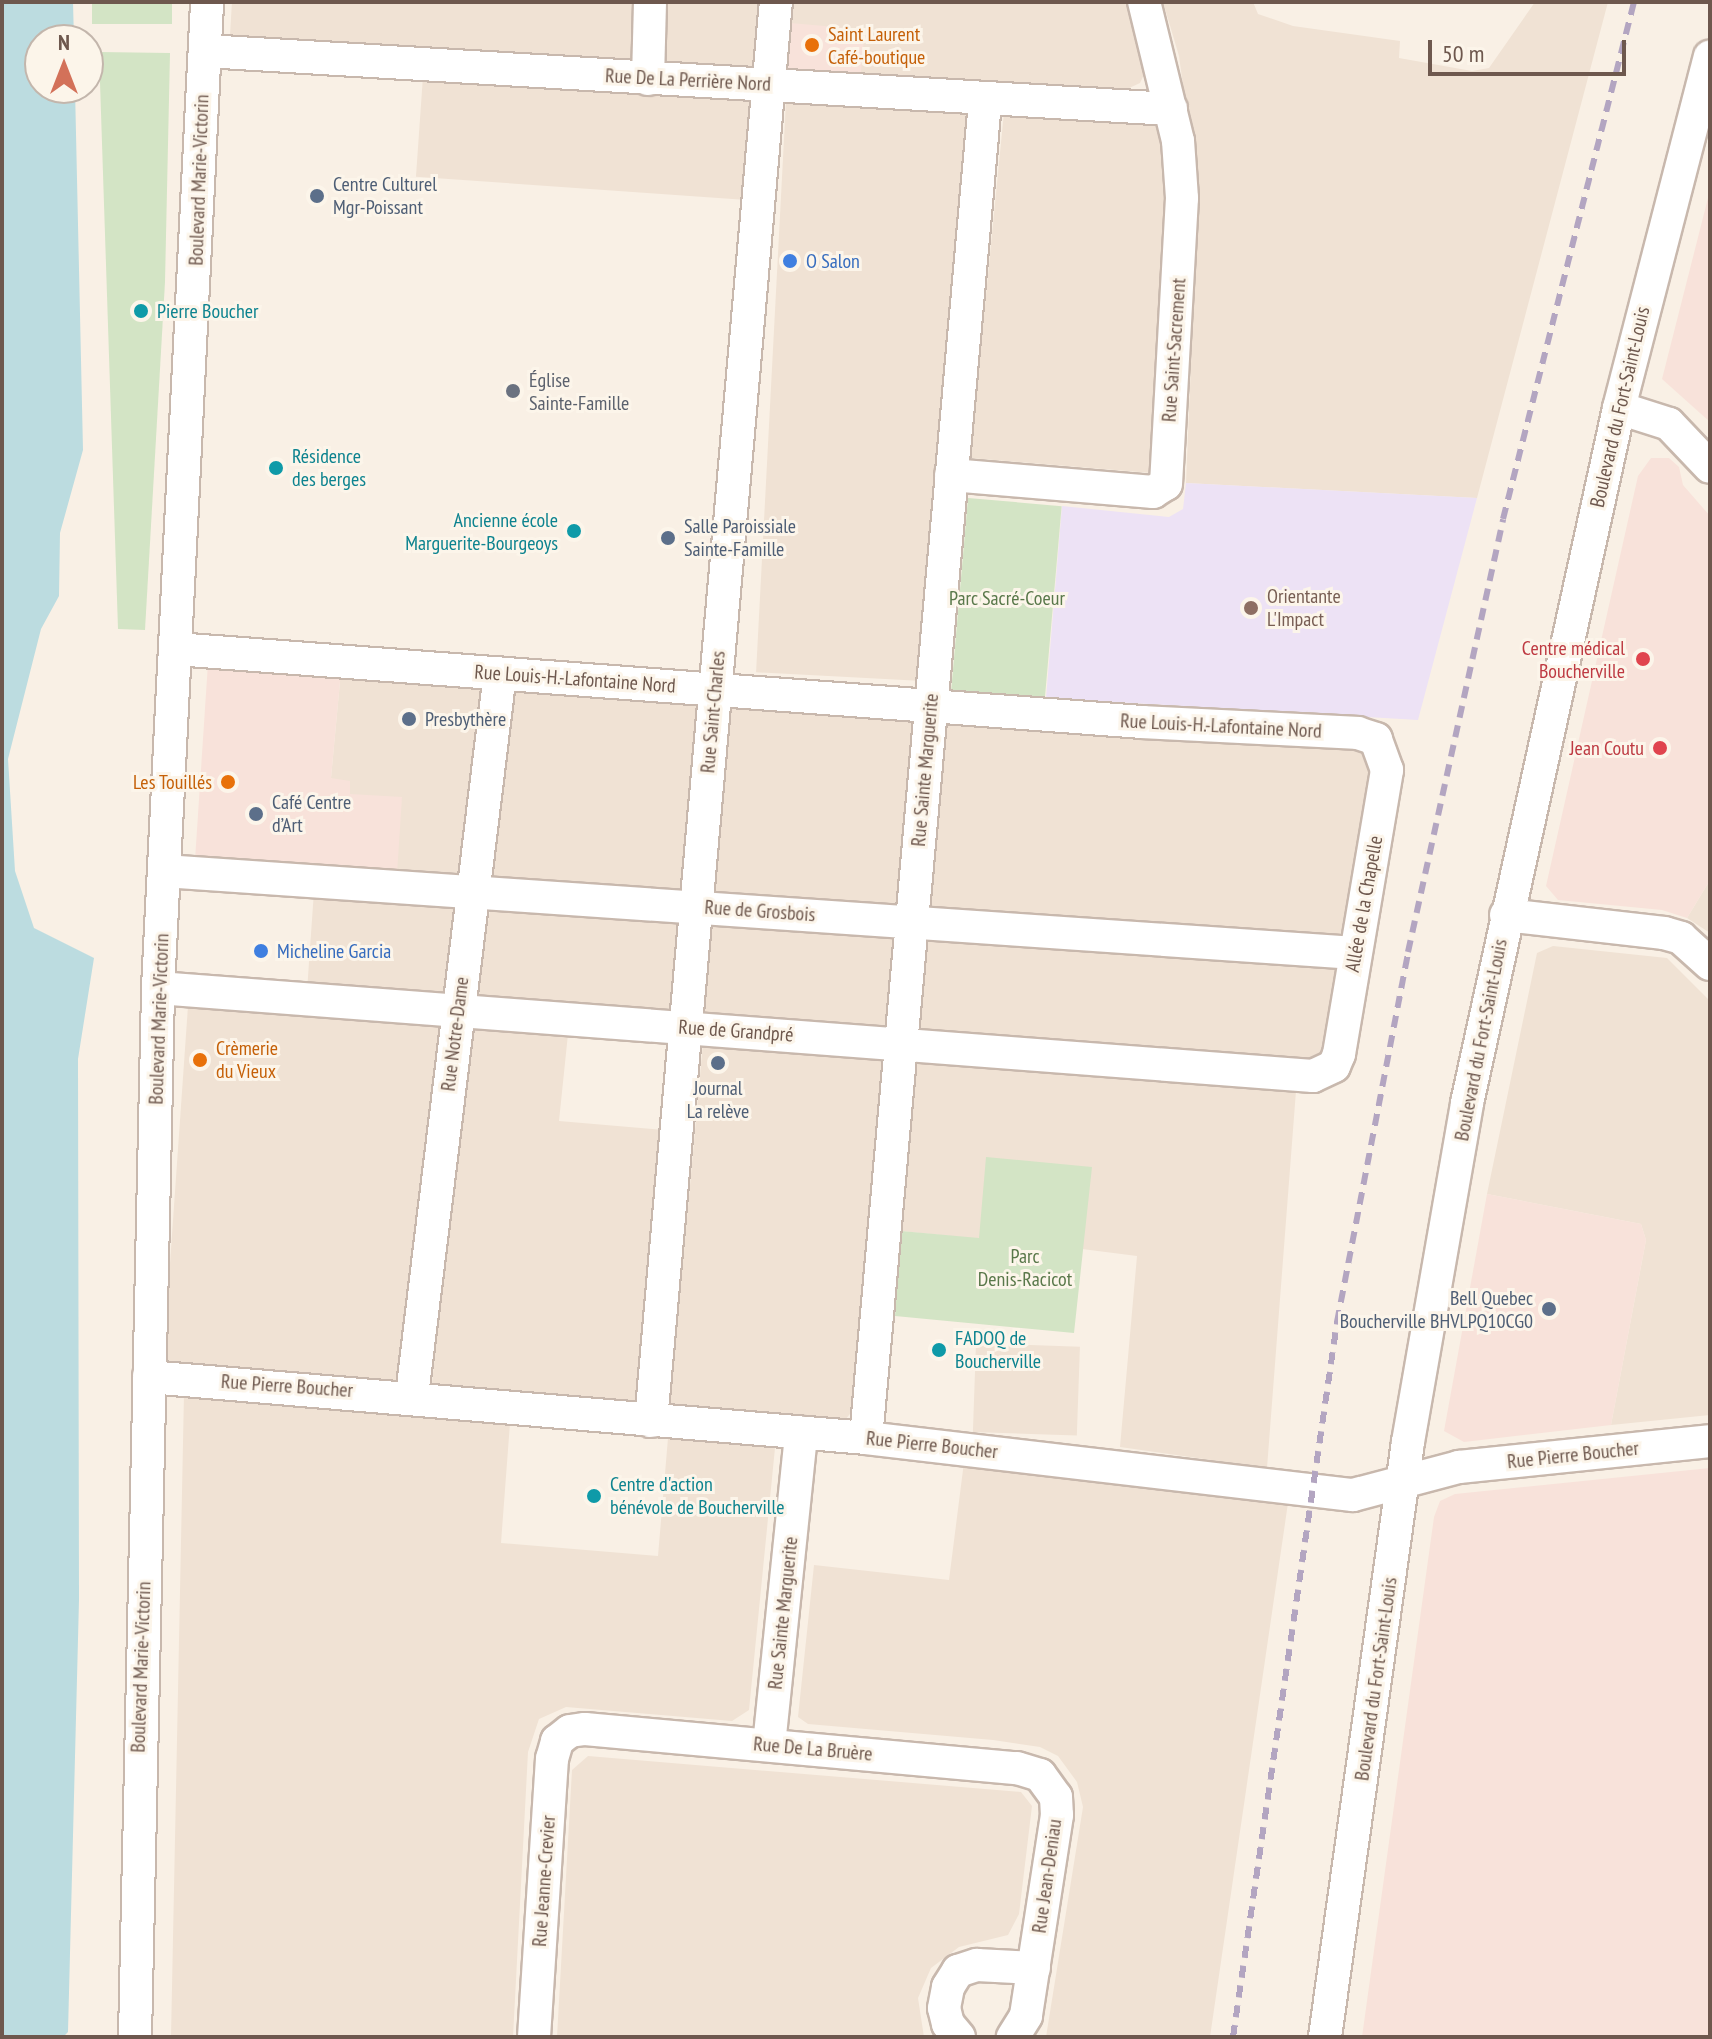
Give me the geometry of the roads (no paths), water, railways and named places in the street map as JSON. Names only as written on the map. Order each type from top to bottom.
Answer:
[{"type":"street","name":"Boulevard Marie-Victorin","points":[[135,2037],[158,988],[207,2]]},
{"type":"street","points":[[648,79],[650,2]]},
{"type":"street","name":"Rue Saint-Charles","points":[[651,1421],[776,2]]},
{"type":"street","name":"Rue Saint-Sacrement","points":[[951,475],[1153,492],[1166,484],[1182,198],[1171,109],[1144,2]]},
{"type":"street","name":"Rue De La Perrière Nord","points":[[205,51],[985,101],[1171,109]]},
{"type":"street","name":"Boulevard du Fort-Saint-Louis","points":[[1325,2037],[1403,1481],[1466,1108],[1619,408],[1709,67]]},
{"type":"street","name":"Rue Sainte Marguerite","points":[[866,1438],[985,101]]},
{"type":"street","points":[[1619,408],[1669,424],[1710,467]]},
{"type":"street","name":"Rue Louis-H.-Lafontaine Nord","points":[[176,649],[932,706],[1358,733]]},
{"type":"street","name":"Rue Notre-Dame","points":[[412,1395],[500,673]]},
{"type":"street","name":"Allée de la Chapelle","points":[[1313,1076],[1334,1066],[1339,1054],[1387,770],[1376,739],[1358,733]]},
{"type":"street","name":"Rue de Grosbois","points":[[164,871],[473,895],[696,906],[1355,953]]},
{"type":"street","points":[[1506,915],[1664,933],[1681,938],[1710,964]]},
{"type":"street","name":"Rue de Grandpré","points":[[158,988],[900,1042],[1313,1076]]},
{"type":"street","name":"Rue Pierre Boucher","points":[[149,1377],[412,1395],[651,1421],[866,1438],[1353,1495],[1459,1467],[1710,1441]]},
{"type":"street","name":"Rue Sainte Marguerite","points":[[769,1745],[801,1433]]},
{"type":"street","name":"Rue De La Bruère","points":[[570,1731],[769,1745],[1024,1769],[1051,1785]]},
{"type":"street","name":"Rue Jeanne-Crevier","points":[[534,2037],[552,1759],[557,1741],[570,1731]]},
{"type":"street","name":"Rue Jean-Deniau","points":[[1013,2037],[1026,2016],[1034,1968],[1057,1815],[1051,1785]]},
{"type":"street","points":[[959,2037],[948,2024],[944,2008],[948,1987],[958,1971],[977,1965],[1034,1968]]},
{"type":"water","points":[[2,2],[73,2],[74,24],[24,24],[24,104],[75,104],[83,450],[60,533],[59,596],[41,629],[8,759],[15,871],[34,928],[94,958],[78,1059],[79,1600],[68,2032],[63,2037],[2,2037]]},
{"type":"railway","points":[[1233,2037],[1337,1322],[1408,952],[1503,519],[1634,2]]},
{"type":"place","name":"Saint Laurent Café-boutique","points":[[812,45]]},
{"type":"place","name":"Centre Culturel Mgr-Poissant","points":[[317,196]]},
{"type":"place","name":"O Salon","points":[[790,261]]},
{"type":"place","name":"Pierre Boucher","points":[[141,311]]},
{"type":"place","name":"Église Sainte-Famille","points":[[513,391]]},
{"type":"place","name":"Résidence des berges","points":[[276,468]]},
{"type":"place","name":"Ancienne école Marguerite-Bourgeoys","points":[[574,531]]},
{"type":"place","name":"Salle Paroissiale Sainte-Famille","points":[[668,538]]},
{"type":"place","name":"Orientante L'Impact","points":[[1251,608]]},
{"type":"place","name":"Centre médical Boucherville","points":[[1643,659]]},
{"type":"place","name":"Presbythère","points":[[409,719]]},
{"type":"place","name":"Jean Coutu","points":[[1660,748]]},
{"type":"place","name":"Les Touillés","points":[[228,782]]},
{"type":"place","name":"Café Centre d’Art","points":[[256,814]]},
{"type":"place","name":"Micheline Garcia","points":[[261,951]]},
{"type":"place","name":"Crèmerie du Vieux","points":[[200,1060]]},
{"type":"place","name":"Journal La relève","points":[[718,1063]]},
{"type":"place","name":"Bell Quebec Boucherville BHVLPQ10CG0","points":[[1549,1309]]},
{"type":"place","name":"FADOQ de Boucherville","points":[[939,1350]]},
{"type":"place","name":"Centre d'action bénévole de Boucherville","points":[[594,1496]]},
{"type":"park label","name":"Parc Sacré-Coeur","points":[[1007,598]]},
{"type":"park label","name":"Parc Denis-Racicot","points":[[1025,1268]]}]
